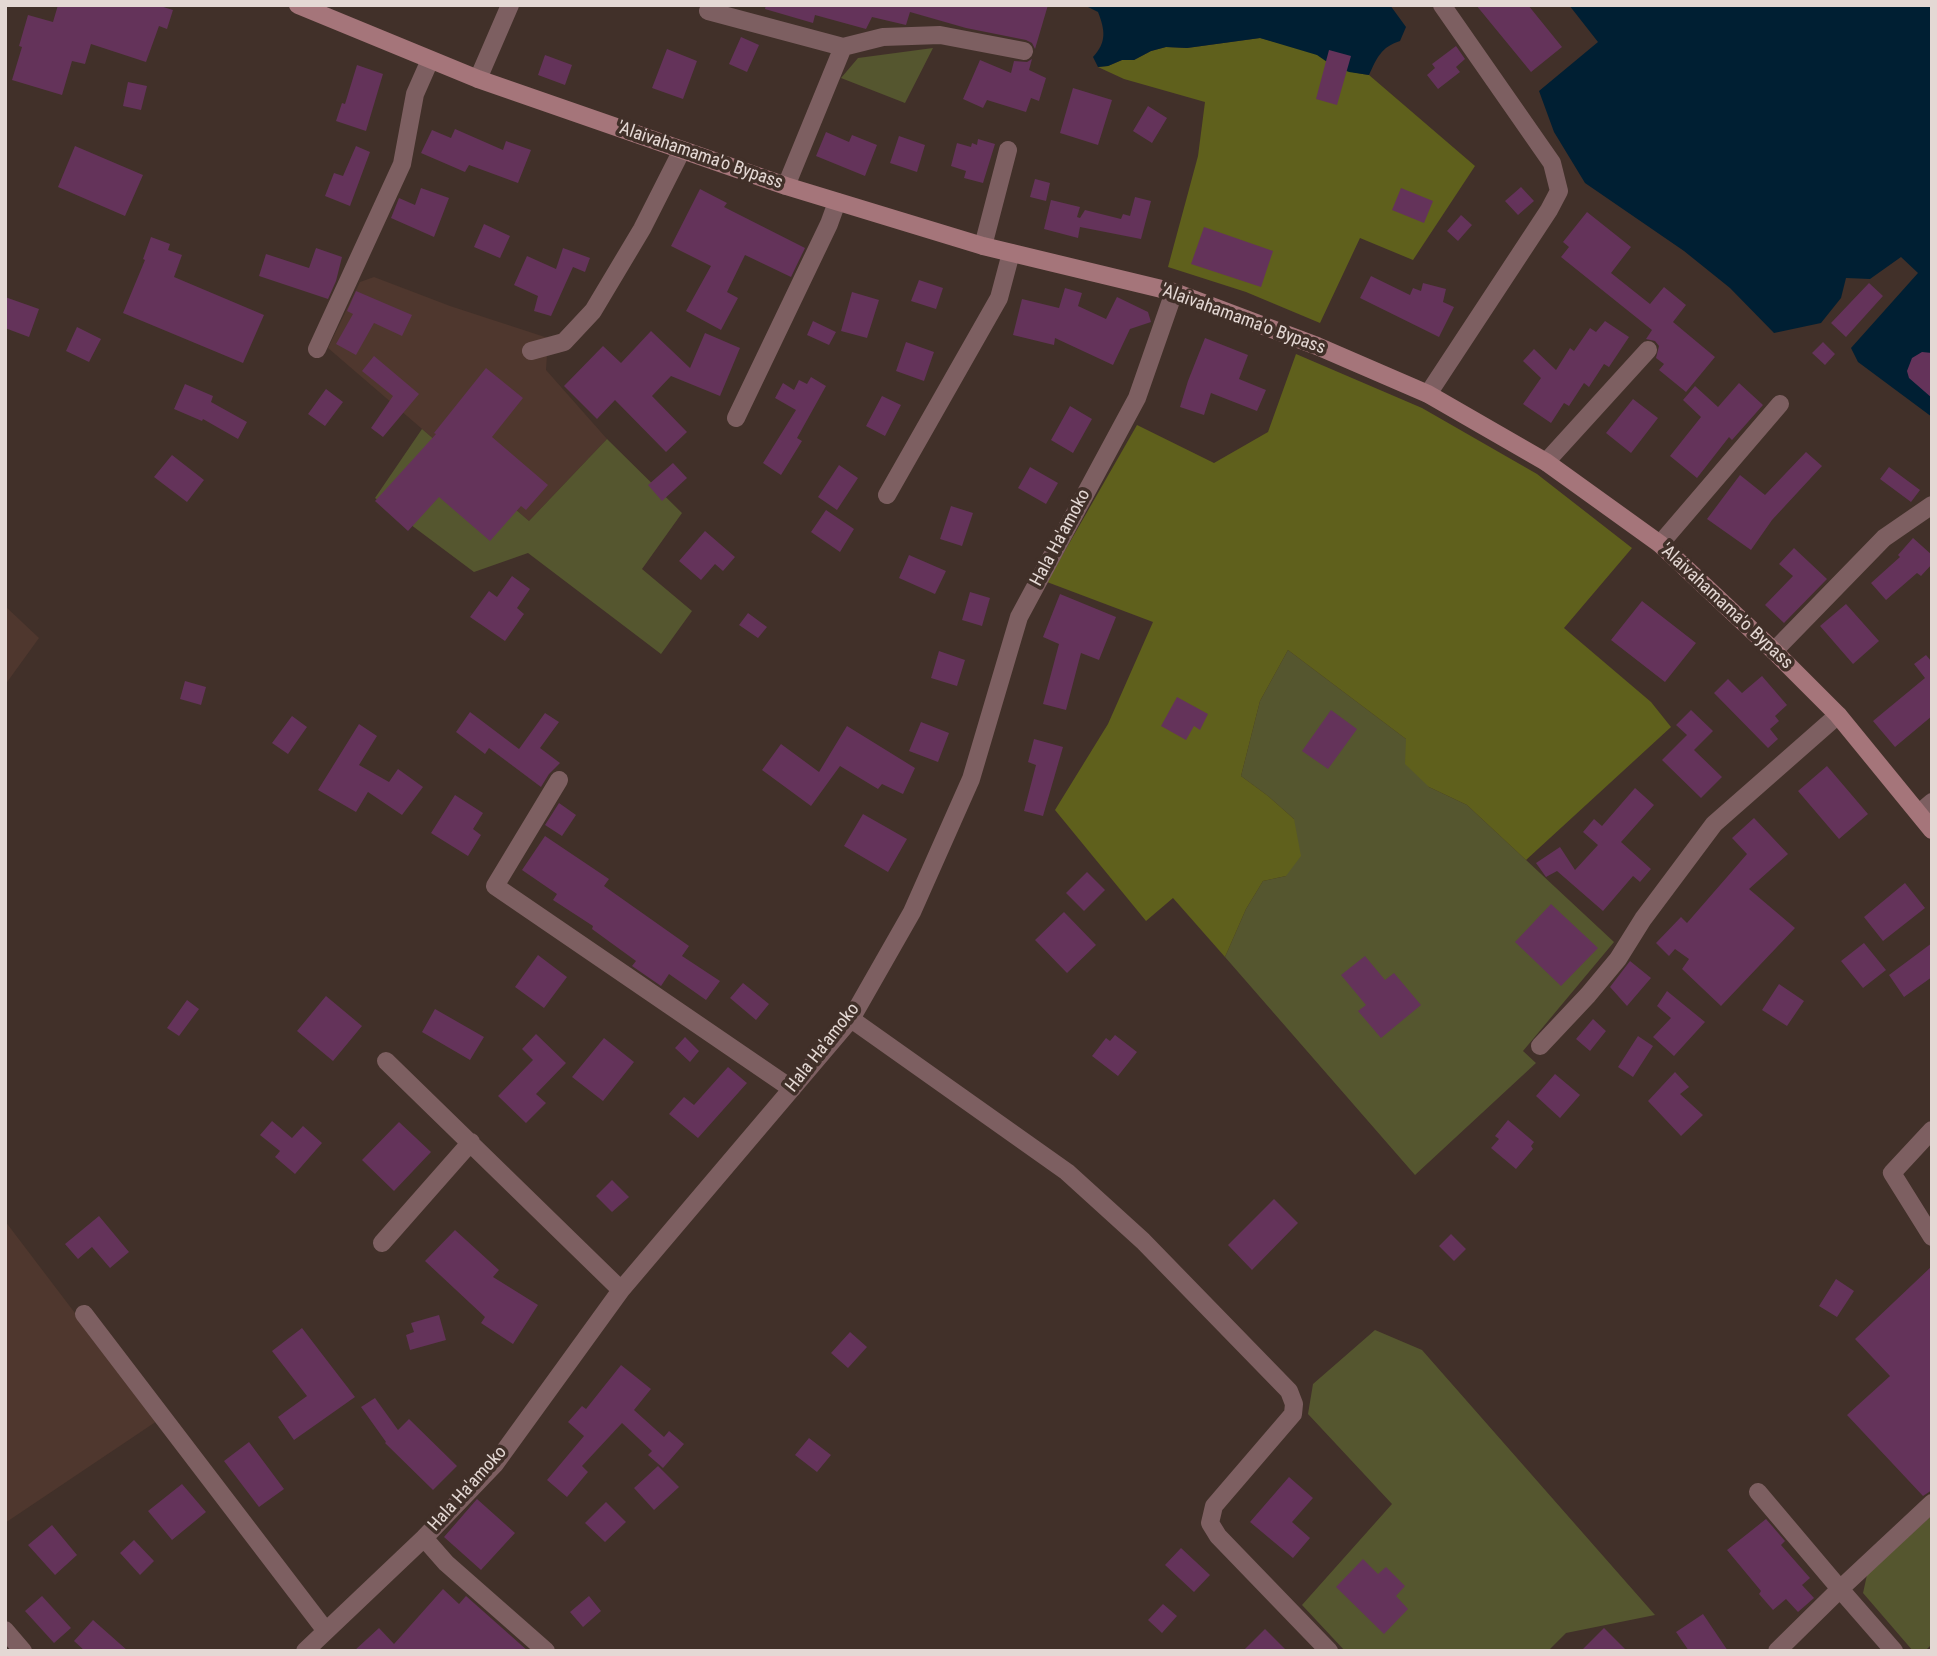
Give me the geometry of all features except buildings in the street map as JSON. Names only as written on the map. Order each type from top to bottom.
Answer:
[{"type":"main road","name":"'Alaivahamama'o Bypass","points":[[298,5],[326,10],[430,60],[478,79],[786,186],[984,246],[1174,292],[1317,346],[1428,394],[1546,462],[1660,544],[1838,715],[1925,808],[1932,830]]},
{"type":"street","points":[[478,79],[510,5]]},
{"type":"street","points":[[1428,394],[1559,191],[1552,163],[1442,5]]},
{"type":"street","points":[[708,11],[843,47],[883,37],[940,35],[1024,51]]},
{"type":"street","points":[[786,186],[843,47]]},
{"type":"street","points":[[317,349],[402,164],[415,94],[430,60]]},
{"type":"street","points":[[531,351],[564,342],[593,311],[642,229],[682,150]]},
{"type":"street","points":[[984,246],[1008,150]]},
{"type":"street","points":[[736,418],[837,202]]},
{"type":"street","points":[[887,495],[999,298],[1011,253]]},
{"type":"street","name":"Hala Ha'amoko","points":[[305,1651],[424,1538],[495,1464],[621,1290],[851,1019],[912,912],[961,803],[971,779],[1018,617],[1137,398],[1174,292]]},
{"type":"street","points":[[1546,462],[1648,350]]},
{"type":"street","points":[[1660,544],[1780,404]]},
{"type":"street","points":[[1774,651],[1884,538],[1932,505]]},
{"type":"street","points":[[1540,1046],[1618,959],[1643,919],[1714,824],[1838,715]]},
{"type":"street","points":[[559,780],[495,886],[792,1088]]},
{"type":"street","points":[[851,1019],[1067,1172],[1143,1241],[1289,1391],[1294,1404],[1293,1414],[1214,1506],[1210,1523],[1217,1536],[1329,1651]]},
{"type":"street","points":[[386,1061],[621,1290]]},
{"type":"street","points":[[1932,1130],[1892,1173],[1932,1237]]},
{"type":"street","points":[[382,1243],[471,1142]]},
{"type":"street","points":[[84,1314],[326,1631]]},
{"type":"street","points":[[1758,1492],[1894,1651]]},
{"type":"street","points":[[1776,1651],[1932,1503]]},
{"type":"street","points":[[424,1538],[446,1563],[546,1651]]},
{"type":"street","points":[[5,1630],[23,1651]]},
{"type":"shaded area","points":[[1260,38],[1305,50],[1347,70],[1369,75],[1475,166],[1413,260],[1360,238],[1320,323],[1246,292],[1168,267],[1198,156],[1205,102],[1124,79],[1098,67],[1122,60],[1134,60],[1166,47],[1187,48]]},
{"type":"shaded area","points":[[374,277],[450,306],[548,338],[546,370],[607,439],[529,521],[328,348],[360,282]]},
{"type":"shaded area","points":[[1296,354],[1422,408],[1537,474],[1632,548],[1564,628],[1651,702],[1671,727],[1526,860],[1467,805],[1429,787],[1405,764],[1406,739],[1288,650],[1260,701],[1241,776],[1294,819],[1301,856],[1286,876],[1263,881],[1246,909],[1225,957],[1173,898],[1146,921],[1055,810],[1108,724],[1153,622],[1047,582],[1137,425],[1214,463],[1268,432]]},
{"type":"shaded area","points":[[5,606],[39,638],[5,685]]},
{"type":"shaded area","points":[[5,1221],[157,1421],[5,1523]]},
{"type":"green space","points":[[933,48],[905,103],[841,78],[858,58]]},
{"type":"green space","points":[[422,429],[529,521],[607,439],[682,513],[642,569],[692,611],[661,654],[528,553],[474,572],[375,498]]},
{"type":"green space","points":[[1288,650],[1406,739],[1429,787],[1467,805],[1614,942],[1523,1051],[1536,1063],[1415,1175],[1225,957],[1246,909],[1263,881],[1286,876],[1294,819],[1241,776],[1260,701]]},
{"type":"green space","points":[[1375,1330],[1422,1350],[1655,1615],[1566,1633],[1548,1651],[1345,1651],[1302,1605],[1392,1504],[1308,1414],[1313,1384]]},
{"type":"green space","points":[[1932,1515],[1932,1644],[1925,1651],[1913,1651],[1863,1593],[1867,1575]]},
{"type":"water","points":[[1084,5],[1390,5],[1406,27],[1400,41],[1388,46],[1380,54],[1369,75],[1349,72],[1317,55],[1260,38],[1187,48],[1166,47],[1134,60],[1122,60],[1098,67],[1093,57],[1103,41],[1102,25],[1098,12]]},
{"type":"water","points":[[1569,5],[1932,5],[1932,417],[1858,362],[1851,348],[1918,273],[1901,257],[1870,279],[1846,278],[1841,298],[1821,323],[1774,333],[1730,288],[1684,251],[1585,183],[1554,132],[1539,91],[1598,42]]}]
